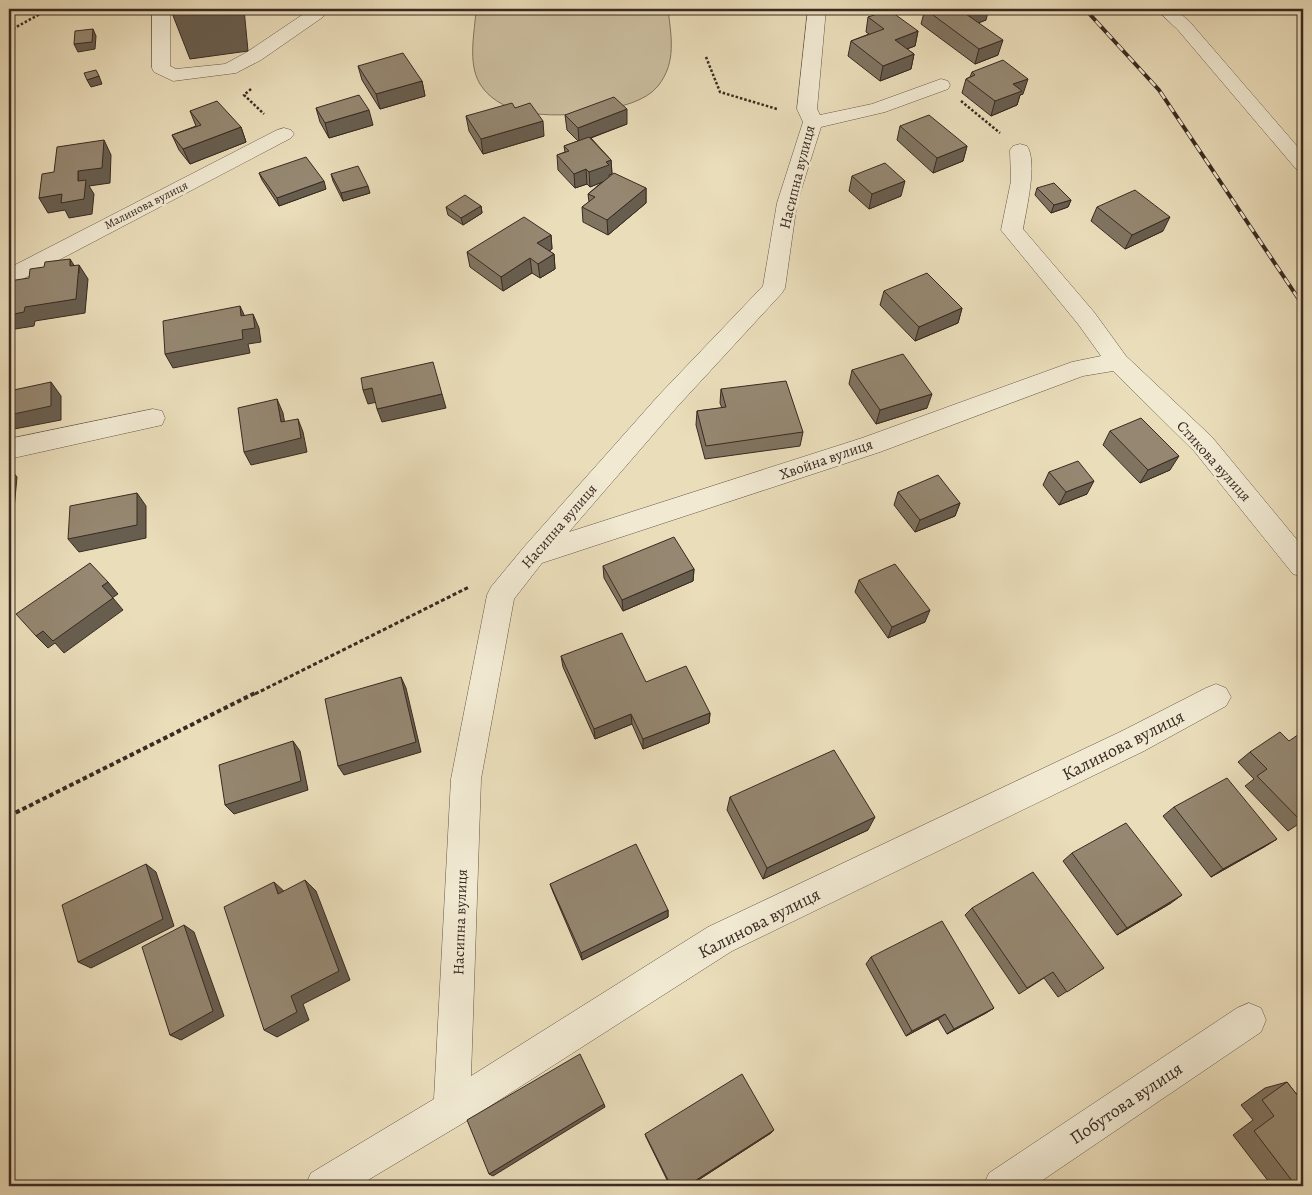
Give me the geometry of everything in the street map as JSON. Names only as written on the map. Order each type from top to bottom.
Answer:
[{"type":"street","points":[[161,9],[162,68],[173,76],[229,69],[254,56],[317,13],[317,9]]},
{"type":"street","name":"Насипна вулиця","points":[[452,1109],[466,779],[501,596],[533,555],[668,401],[774,288],[787,204],[813,122],[807,109],[817,9]]},
{"type":"street","points":[[1165,9],[1184,26],[1303,165]]},
{"type":"street","points":[[813,122],[844,119],[913,97],[941,85]]},
{"type":"street","name":"Малинова вулиця","points":[[14,272],[284,134]]},
{"type":"street","name":"Стикова вулиця","points":[[1020,150],[1021,181],[1012,230],[1086,318],[1118,362],[1202,444],[1303,566]]},
{"type":"street","name":"Хвойна вулиця","points":[[533,555],[871,445],[1080,368],[1118,362]]},
{"type":"street","points":[[9,449],[153,418]]},
{"type":"street","name":"Калинова вулиця","points":[[324,1186],[452,1109],[720,939],[1133,742],[1216,698]]},
{"type":"street","name":"Побутова вулиця","points":[[1002,1186],[1249,1020]]},
{"type":"path","points":[[9,31],[50,9]]},
{"type":"path","points":[[706,57],[720,92],[769,105],[813,122]]},
{"type":"path","points":[[229,69],[260,80],[244,95],[284,134]]},
{"type":"path","points":[[941,85],[1020,150]]},
{"type":"path","points":[[9,816],[471,586]]},
{"type":"shaded area","points":[[476,9],[668,9],[671,49],[668,68],[653,92],[623,106],[568,115],[535,114],[518,110],[503,105],[490,96],[480,84],[476,75],[473,57],[473,37]]},
{"type":"building","points":[[172,9],[201,9],[172,13]]},
{"type":"building","points":[[925,9],[980,9],[966,14],[1003,40],[979,49]]},
{"type":"building","points":[[889,10],[918,31],[895,40],[914,54],[883,66],[851,41],[884,29],[868,17]]},
{"type":"building","points":[[93,29],[92,42],[74,44],[75,31]]},
{"type":"building","points":[[403,53],[422,81],[376,94],[358,66]]},
{"type":"building","points":[[1003,60],[1028,79],[1013,84],[1022,91],[995,101],[966,79],[975,75],[972,72]]},
{"type":"building","points":[[96,70],[99,76],[87,80],[84,73]]},
{"type":"building","points":[[359,95],[369,110],[325,123],[316,108]]},
{"type":"building","points":[[614,97],[627,109],[578,128],[565,115]]},
{"type":"building","points":[[217,101],[241,127],[183,149],[172,135],[201,125],[190,111]]},
{"type":"building","points":[[512,103],[515,108],[530,103],[543,121],[481,139],[466,116]]},
{"type":"building","points":[[929,115],[967,146],[937,158],[900,126]]},
{"type":"building","points":[[589,137],[611,160],[606,162],[609,165],[589,172],[586,169],[574,174],[557,155],[569,151],[564,146]]},
{"type":"building","points":[[104,140],[102,168],[78,171],[78,181],[86,180],[84,199],[61,203],[62,194],[39,198],[42,174],[54,172],[57,147]]},
{"type":"building","points":[[306,157],[324,181],[277,198],[259,173]]},
{"type":"building","points":[[885,163],[905,181],[872,194],[852,176]]},
{"type":"building","points":[[358,166],[368,186],[341,193],[331,174]]},
{"type":"building","points":[[614,173],[646,188],[607,220],[582,207],[595,197],[588,194]]},
{"type":"building","points":[[1054,183],[1071,200],[1054,205],[1037,188]]},
{"type":"building","points":[[1135,190],[1170,217],[1132,235],[1097,207]]},
{"type":"building","points":[[465,195],[481,206],[461,218],[446,207]]},
{"type":"building","points":[[524,217],[551,235],[537,243],[554,254],[538,264],[530,258],[501,277],[467,252]]},
{"type":"building","points":[[70,259],[70,266],[79,265],[76,299],[25,307],[24,312],[9,315],[9,281],[29,278],[30,269],[44,267],[45,262]]},
{"type":"building","points":[[927,273],[962,308],[919,327],[884,291]]},
{"type":"building","points":[[240,306],[241,316],[253,314],[255,328],[242,330],[243,339],[165,354],[163,321]]},
{"type":"building","points":[[903,354],[932,394],[880,410],[852,370]]},
{"type":"building","points":[[433,362],[442,394],[377,409],[372,388],[363,390],[361,378]]},
{"type":"building","points":[[786,381],[803,432],[706,446],[697,411],[726,407],[721,389]]},
{"type":"building","points":[[51,382],[51,406],[9,415],[9,391]]},
{"type":"building","points":[[277,399],[281,422],[298,419],[301,438],[244,452],[238,408]]},
{"type":"building","points":[[1141,418],[1179,456],[1148,470],[1110,431]]},
{"type":"building","points":[[1078,461],[1094,481],[1066,492],[1049,472]]},
{"type":"building","points":[[938,475],[960,503],[920,520],[898,492]]},
{"type":"building","points":[[137,493],[137,525],[68,539],[70,506]]},
{"type":"building","points":[[674,537],[694,569],[622,600],[603,566]]},
{"type":"building","points":[[90,563],[108,582],[102,586],[113,598],[53,641],[43,631],[36,636],[16,614]]},
{"type":"building","points":[[895,564],[930,610],[892,627],[859,580]]},
{"type":"building","points":[[622,633],[646,682],[686,666],[710,713],[643,739],[631,714],[594,729],[561,656]]},
{"type":"building","points":[[401,677],[416,742],[338,766],[325,699]]},
{"type":"building","points":[[1280,732],[1289,741],[1303,733],[1302,822],[1257,776],[1267,769],[1250,752]]},
{"type":"building","points":[[293,741],[301,781],[225,805],[219,765]]},
{"type":"building","points":[[834,750],[875,817],[767,868],[730,797]]},
{"type":"building","points":[[1227,778],[1277,839],[1223,869],[1174,807]]},
{"type":"building","points":[[1126,823],[1182,895],[1127,928],[1072,853]]},
{"type":"building","points":[[636,844],[668,910],[581,953],[550,884]]},
{"type":"building","points":[[146,864],[163,919],[78,962],[62,905]]},
{"type":"building","points":[[1033,872],[1104,968],[1067,992],[1053,972],[1027,988],[972,908]]},
{"type":"building","points":[[305,880],[339,971],[291,996],[297,1012],[264,1030],[224,907],[274,882],[278,894]]},
{"type":"building","points":[[942,921],[994,1008],[954,1029],[945,1014],[912,1031],[871,957]]},
{"type":"building","points":[[184,925],[213,1011],[170,1035],[142,947]]},
{"type":"building","points":[[580,1054],[604,1104],[489,1174],[467,1120]]},
{"type":"building","points":[[742,1074],[774,1130],[687,1186],[671,1186],[645,1134]]},
{"type":"building","points":[[1287,1082],[1303,1101],[1303,1186],[1296,1186],[1254,1131],[1274,1116],[1262,1100]]},
{"type":"railway","points":[[1085,9],[1159,90],[1302,304]]}]
